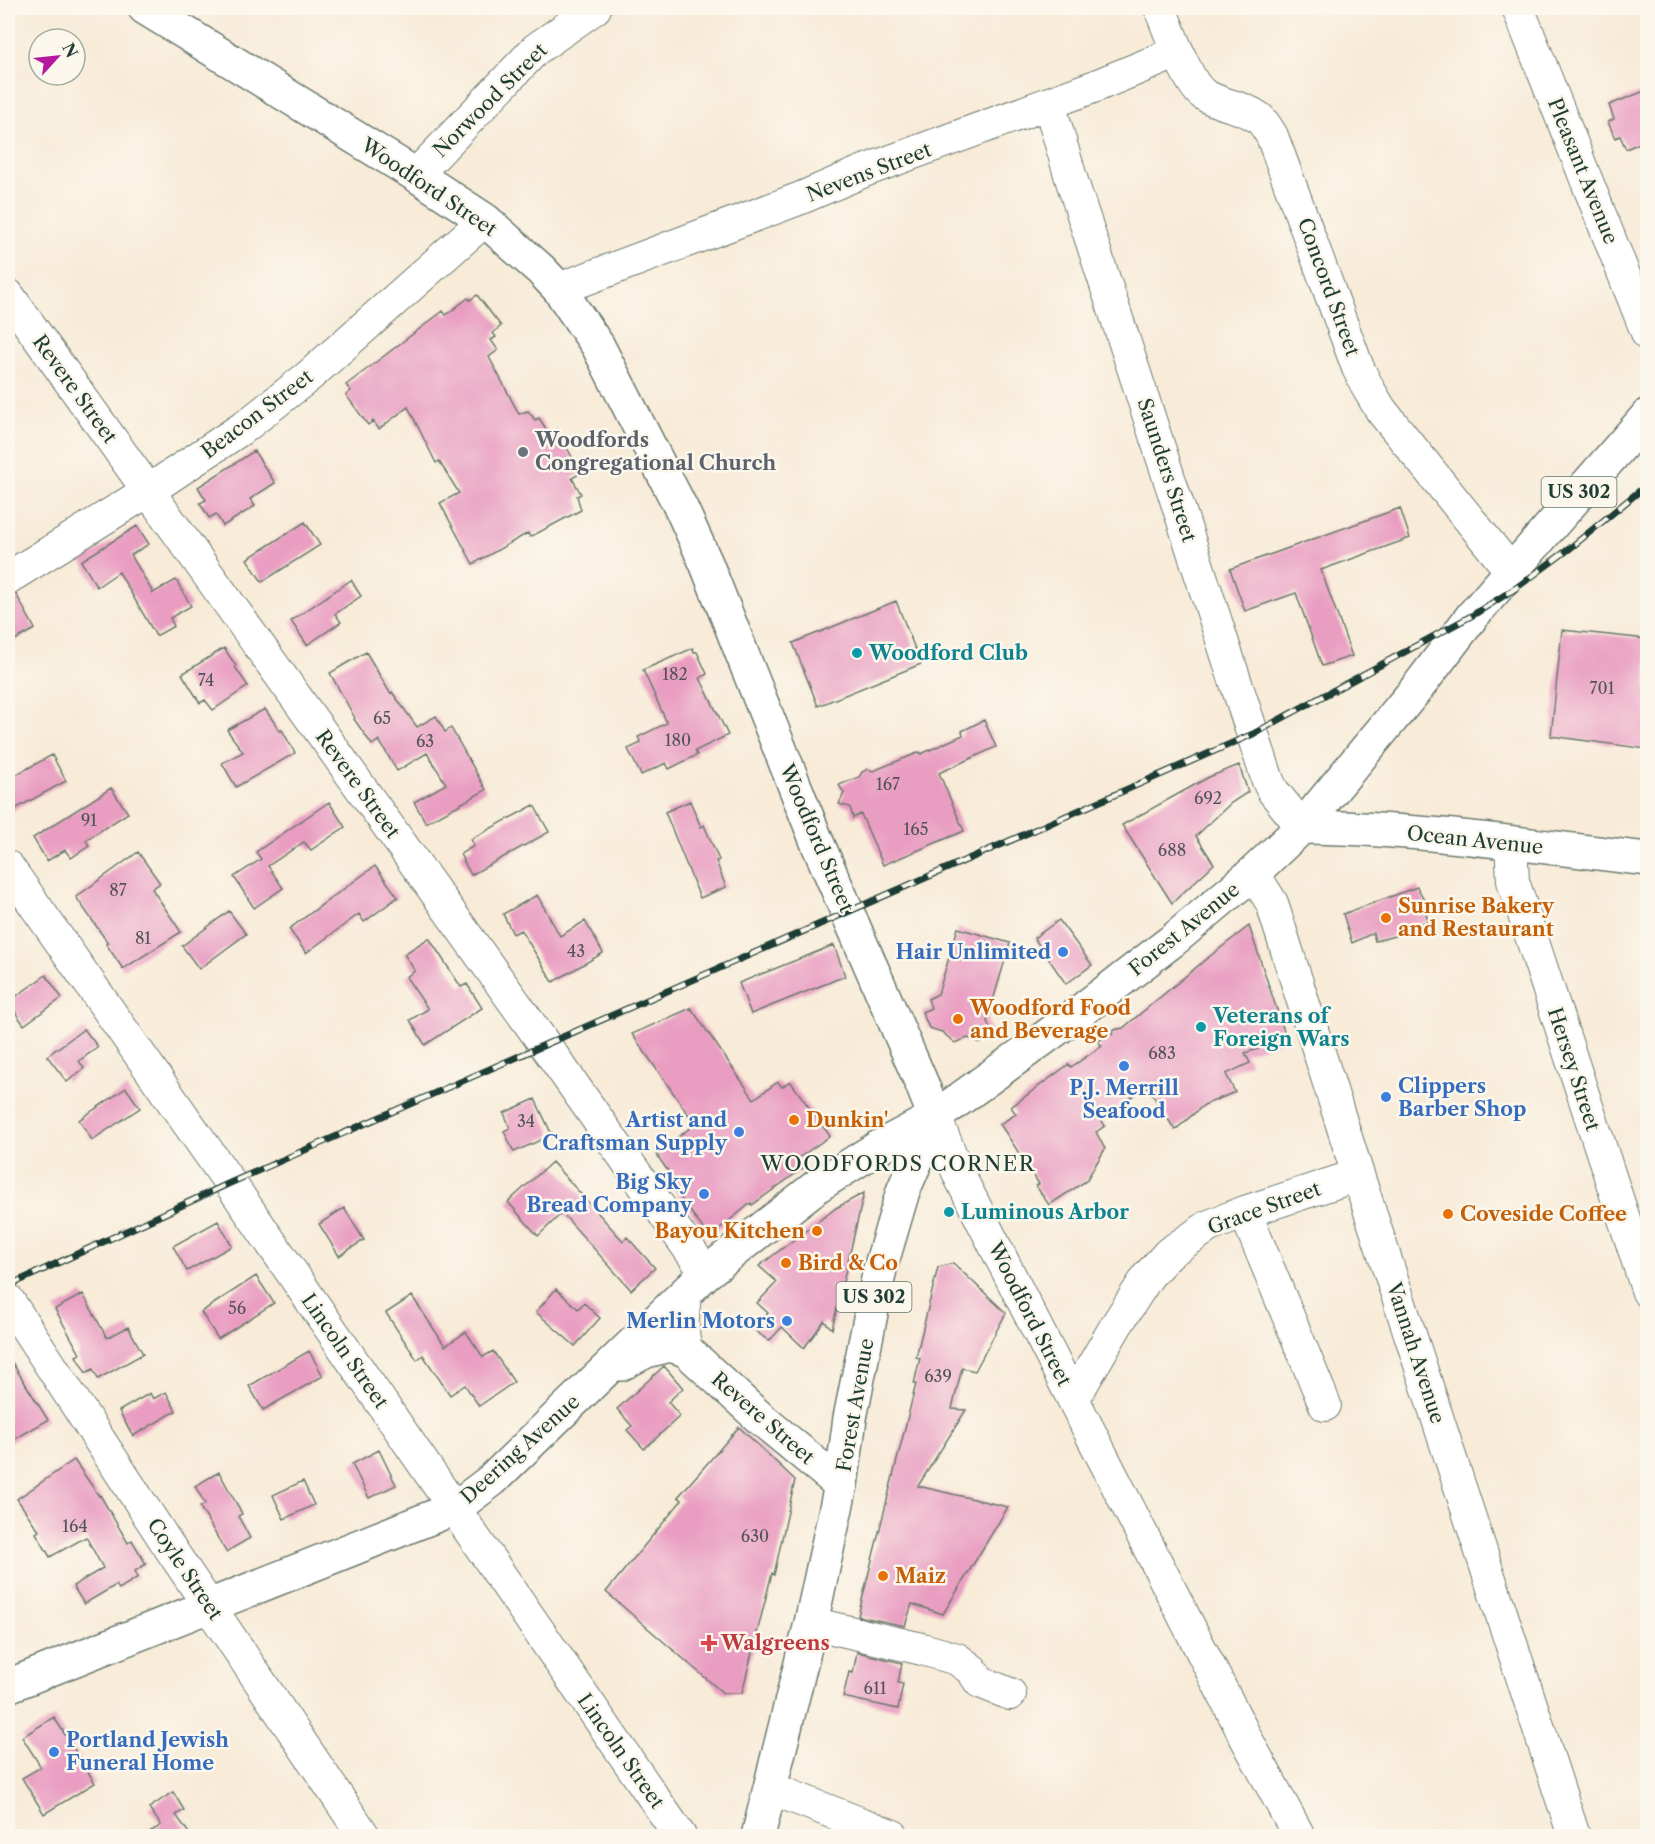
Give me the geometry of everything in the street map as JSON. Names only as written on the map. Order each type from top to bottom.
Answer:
[{"type":"main road","name":"Woodford Street","points":[[145,8],[485,220],[559,289],[598,346],[702,552],[790,777],[935,1117]]},
{"type":"main road","name":"Forest Avenue","points":[[759,1836],[811,1623],[841,1485],[850,1418],[880,1269],[903,1191],[935,1117],[1107,991],[1172,940],[1253,873],[1302,827],[1418,687],[1473,615],[1647,415]]},
{"type":"main road","name":"Ocean Avenue","points":[[1302,827],[1442,834],[1647,859]]},
{"type":"main road","name":"Deering Avenue","points":[[8,1686],[455,1508],[492,1480],[696,1282],[817,1186],[879,1147],[935,1117]]},
{"type":"main road","points":[[606,1371],[646,1351],[670,1345],[686,1350]]},
{"type":"main road","name":"Revere Street","points":[[686,1350],[760,1418],[841,1485]]},
{"type":"street","name":"Norwood Street","points":[[416,175],[536,49],[595,8]]},
{"type":"street","name":"Concord Street","points":[[1160,8],[1189,75],[1202,93],[1218,102],[1243,109],[1261,119],[1272,136],[1358,368],[1369,390],[1381,410],[1511,571]]},
{"type":"street","name":"Pleasant Avenue","points":[[1518,8],[1647,335]]},
{"type":"street","name":"Nevens Street","points":[[559,289],[801,198],[864,171],[1049,104],[1178,52]]},
{"type":"street","name":"Saunders Street","points":[[1049,104],[1071,178],[1268,781],[1273,791],[1302,827]]},
{"type":"street","name":"Beacon Street","points":[[8,578],[148,491],[247,425],[287,394],[485,220]]},
{"type":"street","name":"Revere Street","points":[[8,296],[148,491],[696,1282]]},
{"type":"street","name":"Hersey Street","points":[[1511,843],[1513,881],[1647,1292]]},
{"type":"street","name":"Lincoln Street","points":[[8,867],[230,1183],[680,1836]]},
{"type":"street","name":"Vannah Avenue","points":[[1253,873],[1272,903],[1358,1175],[1574,1836]]},
{"type":"street","name":"Woodford Street","points":[[935,1117],[960,1177],[1247,1740],[1299,1836]]},
{"type":"street","name":"Grace Street","points":[[1074,1398],[1148,1276],[1169,1253],[1209,1226],[1358,1175]]},
{"type":"street","points":[[1245,1212],[1325,1405]]},
{"type":"street","points":[[686,1350],[682,1336],[683,1308],[696,1282]]},
{"type":"street","name":"Coyle Street","points":[[8,1300],[170,1548],[364,1836]]},
{"type":"street","points":[[811,1623],[957,1659],[972,1670],[980,1682],[1010,1694]]},
{"type":"street","points":[[770,1788],[893,1836]]},
{"type":"building","points":[[1647,90],[1647,140],[1626,149],[1620,136],[1615,138],[1608,122],[1614,119],[1609,105]]},
{"type":"building","points":[[477,295],[501,326],[493,333],[496,337],[491,340],[498,350],[489,357],[519,414],[528,411],[535,420],[539,418],[550,435],[557,430],[581,473],[572,478],[581,494],[577,496],[581,510],[530,537],[528,533],[473,564],[440,503],[459,493],[439,461],[436,463],[408,407],[379,429],[373,421],[368,425],[346,395],[351,391],[346,385],[443,311],[446,315],[468,298],[470,300]]},
{"type":"building","points":[[254,451],[275,483],[250,499],[255,506],[223,526],[216,514],[209,518],[200,503],[206,500],[198,487]]},
{"type":"building","points":[[1400,508],[1410,538],[1321,570],[1352,656],[1322,666],[1296,593],[1245,611],[1230,569]]},
{"type":"building","points":[[305,522],[320,545],[262,582],[247,559]]},
{"type":"building","points":[[137,526],[149,544],[131,555],[153,593],[176,580],[191,606],[170,618],[174,626],[156,636],[119,572],[97,587],[81,561]]},
{"type":"building","points":[[351,580],[361,596],[335,614],[341,622],[307,645],[291,621]]},
{"type":"building","points":[[16,594],[35,629],[8,644],[8,596]]},
{"type":"building","name":"Woodford Club","points":[[896,601],[921,664],[818,706],[793,643]]},
{"type":"building","points":[[1562,630],[1647,639],[1647,749],[1551,736]]},
{"type":"building","points":[[224,648],[248,686],[213,710],[205,700],[200,703],[182,674]]},
{"type":"building","points":[[693,648],[707,674],[700,678],[728,735],[695,751],[697,755],[669,769],[666,763],[641,775],[628,749],[641,743],[638,737],[667,723],[643,670]]},
{"type":"building","points":[[366,652],[390,693],[392,692],[417,727],[436,716],[445,732],[451,728],[486,790],[426,823],[414,802],[446,784],[427,753],[397,771],[379,740],[372,745],[354,719],[330,673]]},
{"type":"building","points":[[265,709],[280,731],[282,730],[295,753],[236,787],[222,763],[243,752],[227,730]]},
{"type":"building","points":[[984,720],[996,747],[939,773],[964,831],[883,865],[861,814],[853,818],[850,807],[839,804],[844,793],[839,785],[859,777],[868,769],[873,771],[920,752],[921,754],[963,735],[962,731]]},
{"type":"building","points":[[52,755],[66,781],[8,813],[8,779]]},
{"type":"building","points":[[1239,765],[1248,792],[1231,803],[1196,836],[1214,864],[1172,903],[1122,825],[1209,777]]},
{"type":"building","points":[[111,788],[128,813],[86,840],[89,846],[71,858],[65,850],[47,861],[33,838]]},
{"type":"building","points":[[690,801],[701,827],[704,825],[719,860],[716,861],[726,887],[700,898],[665,812]]},
{"type":"building","points":[[329,802],[345,827],[311,850],[304,842],[268,866],[283,888],[254,908],[234,877],[261,859],[256,852]]},
{"type":"building","points":[[534,805],[549,832],[471,875],[460,854],[474,846],[471,839]]},
{"type":"building","points":[[138,852],[160,883],[152,889],[181,932],[123,969],[76,897]]},
{"type":"building","points":[[375,866],[398,897],[364,922],[359,914],[306,953],[289,929]]},
{"type":"building","name":"Sunrise Bakery and Restaurant","points":[[1417,887],[1429,908],[1425,910],[1428,921],[1398,931],[1399,935],[1375,941],[1373,933],[1352,943],[1343,914]]},
{"type":"building","points":[[537,895],[560,936],[585,921],[603,953],[553,982],[521,930],[513,934],[503,914]]},
{"type":"building","points":[[229,911],[246,934],[199,969],[182,946]]},
{"type":"building","name":"Hair Unlimited","points":[[1059,920],[1092,965],[1066,984],[1034,938]]},
{"type":"building","points":[[1249,926],[1287,1040],[1245,1053],[1250,1063],[1226,1074],[1235,1092],[1204,1105],[1175,1130],[1147,1086],[1101,1119],[1105,1126],[1096,1132],[1105,1149],[1086,1181],[1049,1205],[1036,1186],[1039,1184],[1000,1124],[1016,1114],[1011,1107],[1069,1064],[1071,1067],[1102,1046],[1098,1041],[1113,1034],[1114,1030],[1123,1028]]},
{"type":"building","points":[[958,928],[1010,943],[987,1021],[992,1034],[981,1043],[968,1038],[955,1043],[942,1032],[929,1028],[922,1012],[931,1008],[928,999],[938,994]]},
{"type":"building","points":[[429,938],[461,987],[467,984],[482,1008],[425,1045],[410,1020],[428,1009],[406,977],[415,971],[404,954]]},
{"type":"building","points":[[834,945],[845,976],[751,1014],[739,983]]},
{"type":"building","points":[[46,975],[62,998],[24,1025],[8,1002]]},
{"type":"building","name":"Artist and Craftsman Supply","points":[[691,1008],[754,1099],[778,1082],[782,1087],[790,1081],[830,1136],[797,1159],[803,1168],[752,1205],[751,1203],[709,1237],[666,1178],[670,1174],[656,1154],[695,1124],[632,1034]]},
{"type":"building","points":[[84,1029],[98,1047],[79,1061],[84,1068],[67,1082],[47,1056]]},
{"type":"building","points":[[126,1088],[140,1108],[92,1140],[79,1120]]},
{"type":"building","points":[[535,1099],[552,1135],[514,1152],[504,1131],[510,1128],[504,1113]]},
{"type":"building","points":[[552,1162],[623,1241],[627,1237],[655,1268],[631,1290],[562,1213],[538,1236],[508,1202]]},
{"type":"building","points":[[864,1193],[832,1329],[824,1321],[804,1348],[782,1327],[769,1341],[753,1329],[768,1313],[757,1303],[777,1282],[759,1266],[836,1208]]},
{"type":"building","points":[[344,1208],[364,1240],[339,1256],[319,1224]]},
{"type":"building","points":[[218,1221],[232,1246],[187,1271],[173,1246]]},
{"type":"building","points":[[953,1263],[1006,1313],[975,1371],[962,1368],[952,1409],[966,1410],[918,1486],[1008,1507],[943,1614],[912,1604],[905,1626],[858,1616],[916,1384],[914,1384],[920,1358],[916,1357],[938,1267]]},
{"type":"building","points":[[256,1276],[274,1303],[218,1339],[201,1312]]},
{"type":"building","points":[[556,1289],[578,1309],[584,1303],[600,1318],[575,1346],[536,1312]]},
{"type":"building","points":[[83,1294],[107,1338],[128,1327],[143,1354],[98,1379],[93,1369],[86,1373],[76,1356],[80,1354],[55,1309]]},
{"type":"building","points":[[412,1296],[445,1346],[466,1332],[483,1357],[493,1351],[514,1382],[479,1406],[465,1385],[450,1395],[423,1355],[417,1360],[386,1313]]},
{"type":"building","points":[[309,1351],[323,1376],[263,1410],[249,1386]]},
{"type":"building","points":[[8,1356],[48,1420],[8,1443]]},
{"type":"building","points":[[664,1366],[683,1388],[668,1402],[680,1416],[644,1449],[627,1430],[632,1426],[617,1409]]},
{"type":"building","points":[[166,1392],[176,1411],[133,1436],[119,1411],[150,1393],[153,1399]]},
{"type":"building","points":[[739,1427],[795,1480],[774,1575],[772,1573],[742,1693],[723,1693],[606,1592],[682,1500],[678,1497]]},
{"type":"building","points":[[379,1450],[396,1485],[369,1498],[352,1464]]},
{"type":"building","points":[[74,1460],[100,1495],[128,1543],[132,1540],[146,1564],[135,1571],[138,1577],[119,1589],[116,1585],[84,1604],[73,1586],[103,1568],[86,1537],[50,1557],[36,1533],[39,1531],[17,1499]]},
{"type":"building","points":[[219,1472],[242,1514],[238,1516],[250,1538],[226,1552],[200,1507],[205,1504],[195,1486]]},
{"type":"building","points":[[303,1481],[314,1505],[284,1519],[273,1495]]},
{"type":"building","points":[[857,1652],[902,1663],[898,1683],[903,1684],[898,1709],[843,1697],[849,1672],[853,1673]]},
{"type":"building","name":"Portland Jewish Funeral Home","points":[[54,1717],[95,1783],[44,1814],[22,1778],[41,1767],[22,1737]]},
{"type":"building","points":[[173,1792],[184,1810],[176,1815],[191,1836],[145,1836],[161,1825],[149,1808]]},
{"type":"railway","points":[[8,1286],[230,1183],[1253,734],[1473,615],[1516,588],[1569,549],[1648,484]]},
{"type":"place","name":"Woodfords Congregational Church","points":[[523,452]]},
{"type":"place","name":"Woodford Club","points":[[857,653]]},
{"type":"place","name":"Sunrise Bakery and Restaurant","points":[[1386,918]]},
{"type":"place","name":"Hair Unlimited","points":[[1063,952]]},
{"type":"place","name":"Woodford Food and Beverage","points":[[958,1019]]},
{"type":"place","name":"Veterans of Foreign Wars","points":[[1201,1027]]},
{"type":"place","name":"P.J. Merrill Seafood","points":[[1124,1066]]},
{"type":"place","name":"Clippers Barber Shop","points":[[1386,1097]]},
{"type":"place","name":"Dunkin'","points":[[794,1120]]},
{"type":"place","name":"Artist and Craftsman Supply","points":[[739,1132]]},
{"type":"place","name":"Big Sky Bread Company","points":[[704,1194]]},
{"type":"place","name":"Luminous Arbor","points":[[949,1212]]},
{"type":"place","name":"Coveside Coffee","points":[[1448,1214]]},
{"type":"place","name":"Bayou Kitchen","points":[[817,1231]]},
{"type":"place","name":"Bird & Co","points":[[786,1263]]},
{"type":"place","name":"Merlin Motors","points":[[787,1321]]},
{"type":"place","name":"Maiz","points":[[883,1576]]},
{"type":"place","name":"Walgreens","points":[[709,1643]]},
{"type":"place","name":"Portland Jewish Funeral Home","points":[[54,1752]]},
{"type":"district","name":"WOODFORDS CORNER","points":[[898,1164]]}]
